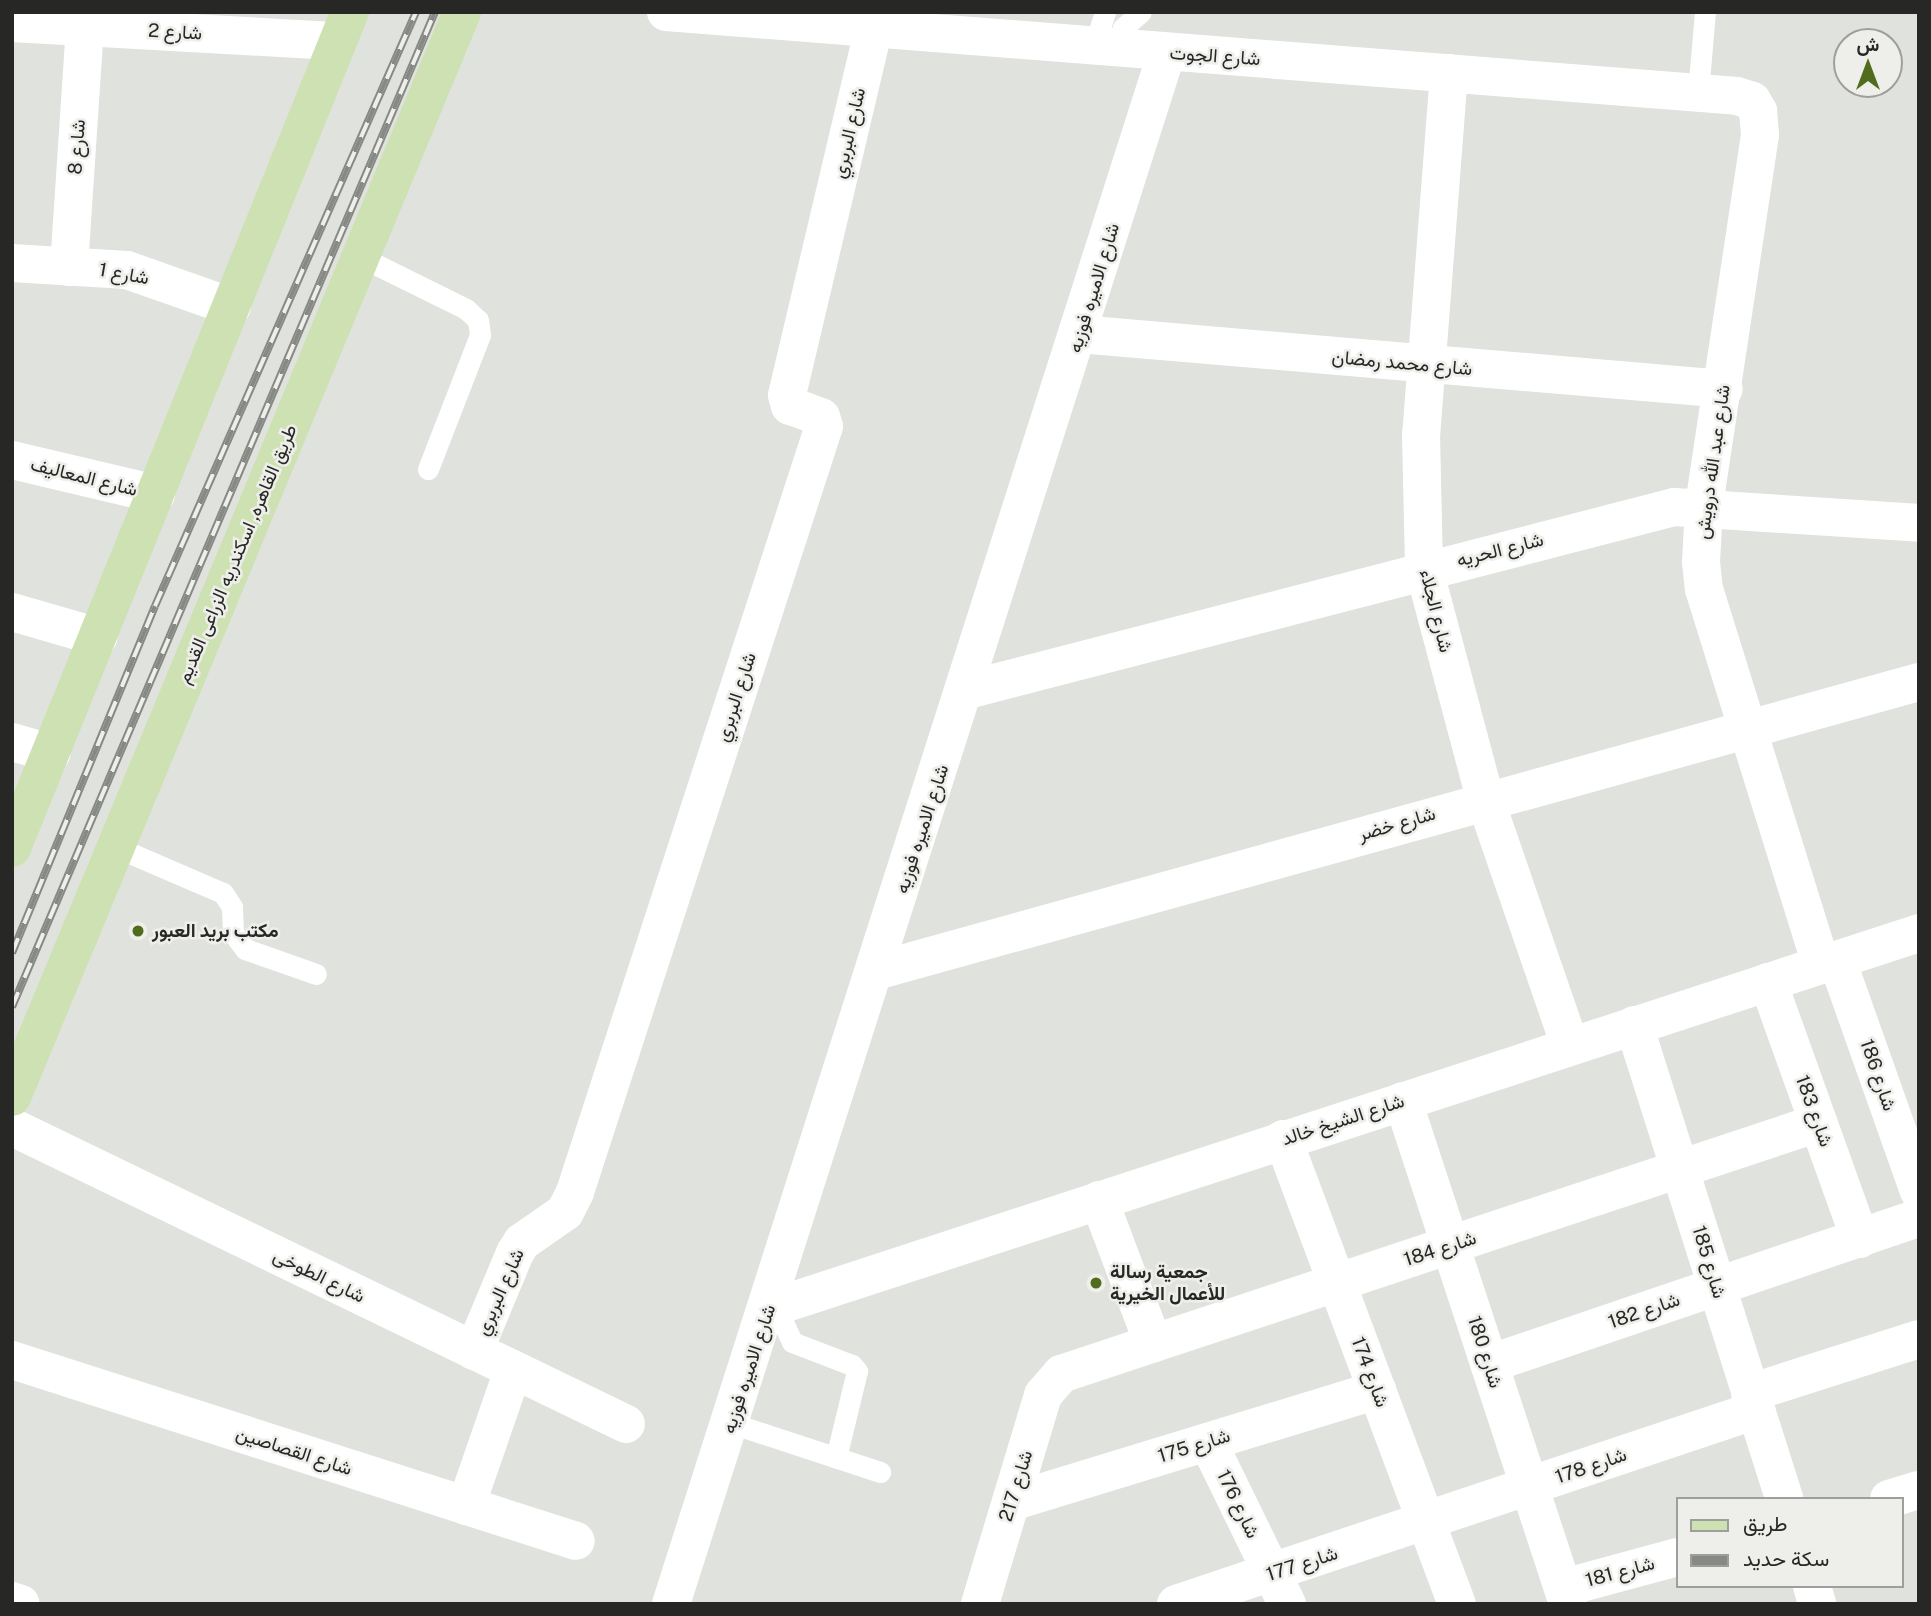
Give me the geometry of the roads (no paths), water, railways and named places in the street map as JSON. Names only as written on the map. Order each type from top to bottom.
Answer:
[{"type":"main road","name":"طريق القاهره, اسكندريه الزراعى القديم","points":[[12,1097],[462,12]]},
{"type":"main road","points":[[12,848],[344,27]]},
{"type":"street","name":"شارع الجوت","points":[[666,12],[873,30],[927,23],[1105,36],[1167,52],[1737,96],[1752,102],[1758,111]]},
{"type":"street","name":"شارع 2","points":[[12,23],[85,27],[133,21],[344,27]]},
{"type":"street","name":"شارع 8","points":[[69,267],[85,27]]},
{"type":"street","name":"شارع البربري","points":[[474,1351],[515,1252],[522,1242],[565,1212],[575,1192],[824,426],[821,417],[790,406],[787,396],[873,30]]},
{"type":"street","name":"شارع الاميره فوزيه","points":[[671,1604],[772,1308],[1167,52]]},
{"type":"street","name":"شارع الجلاء","points":[[1449,73],[1426,366],[1421,474],[1424,569],[1485,799],[1570,1046]]},
{"type":"street","name":"شارع عبد الله درويش","points":[[1758,111],[1758,155],[1700,536],[1704,589],[1748,730],[1829,963]]},
{"type":"street","name":"شارع 1","points":[[12,263],[145,274],[232,307]]},
{"type":"street","name":"شارع محمد رمضان","points":[[1079,334],[1426,366],[1724,389]]},
{"type":"street","name":"شارع المعاليف","points":[[12,460],[156,494]]},
{"type":"street","name":"شارع الحريه","points":[[967,690],[1643,514],[1704,507],[1919,523]]},
{"type":"street","points":[[12,612],[98,637]]},
{"type":"street","name":"شارع خضر","points":[[876,971],[1485,799],[1919,682]]},
{"type":"street","points":[[12,742],[51,753]]},
{"type":"street","name":"شارع الشيخ خالد","points":[[772,1308],[1919,933]]},
{"type":"street","name":"شارع 186","points":[[1829,963],[1903,1096],[1919,1191]]},
{"type":"street","name":"شارع 183","points":[[1768,982],[1860,1239]]},
{"type":"street","name":"شارع 185","points":[[1633,1026],[1783,1497]]},
{"type":"street","name":"شارع 180","points":[[1403,1101],[1565,1596]]},
{"type":"street","name":"شارع 184","points":[[1061,1374],[1818,1123]]},
{"type":"street","name":"شارع الطوخى","points":[[12,1127],[626,1424]]},
{"type":"street","name":"شارع 174","points":[[1283,1139],[1457,1604]]},
{"type":"street","points":[[1099,1200],[1153,1343]]},
{"type":"street","name":"شارع 182","points":[[1489,1364],[1919,1218]]},
{"type":"street","name":"شارع 178","points":[[1427,1523],[1531,1487],[1919,1339]]},
{"type":"street","name":"شارع القصاصين","points":[[12,1360],[576,1541]]},
{"type":"street","points":[[466,1506],[513,1370]]},
{"type":"street","name":"شارع 217","points":[[980,1604],[1043,1395],[1061,1374]]},
{"type":"street","name":"شارع 175","points":[[1011,1502],[1377,1390]]},
{"type":"street","name":"شارع 176","points":[[1208,1442],[1279,1589]]},
{"type":"street","points":[[1896,1497],[1919,1490]]},
{"type":"street","name":"شارع 177","points":[[1177,1604],[1279,1589],[1427,1523]]},
{"type":"street","name":"شارع 181","points":[[1565,1596],[1675,1558]]},
{"type":"street","points":[[12,1601],[21,1604]]},
{"type":"lane","points":[[1105,36],[1123,28],[1142,12]]},
{"type":"lane","points":[[1698,93],[1705,12]]},
{"type":"lane","points":[[361,257],[466,309],[478,320],[480,335],[428,469]]},
{"type":"lane","points":[[116,846],[223,893],[232,907],[233,933],[245,948],[316,974]]},
{"type":"lane","points":[[772,1308],[792,1342],[852,1364],[857,1371],[836,1458]]},
{"type":"lane","points":[[731,1423],[880,1472]]},
{"type":"railway","points":[[12,953],[155,606],[416,12]]},
{"type":"railway","points":[[12,1007],[435,12]]},
{"type":"place","name":"مكتب بريد العبور","points":[[138,931]]},
{"type":"place","name":"جمعية رسالة للأعمال الخيرية","points":[[1096,1283]]}]
